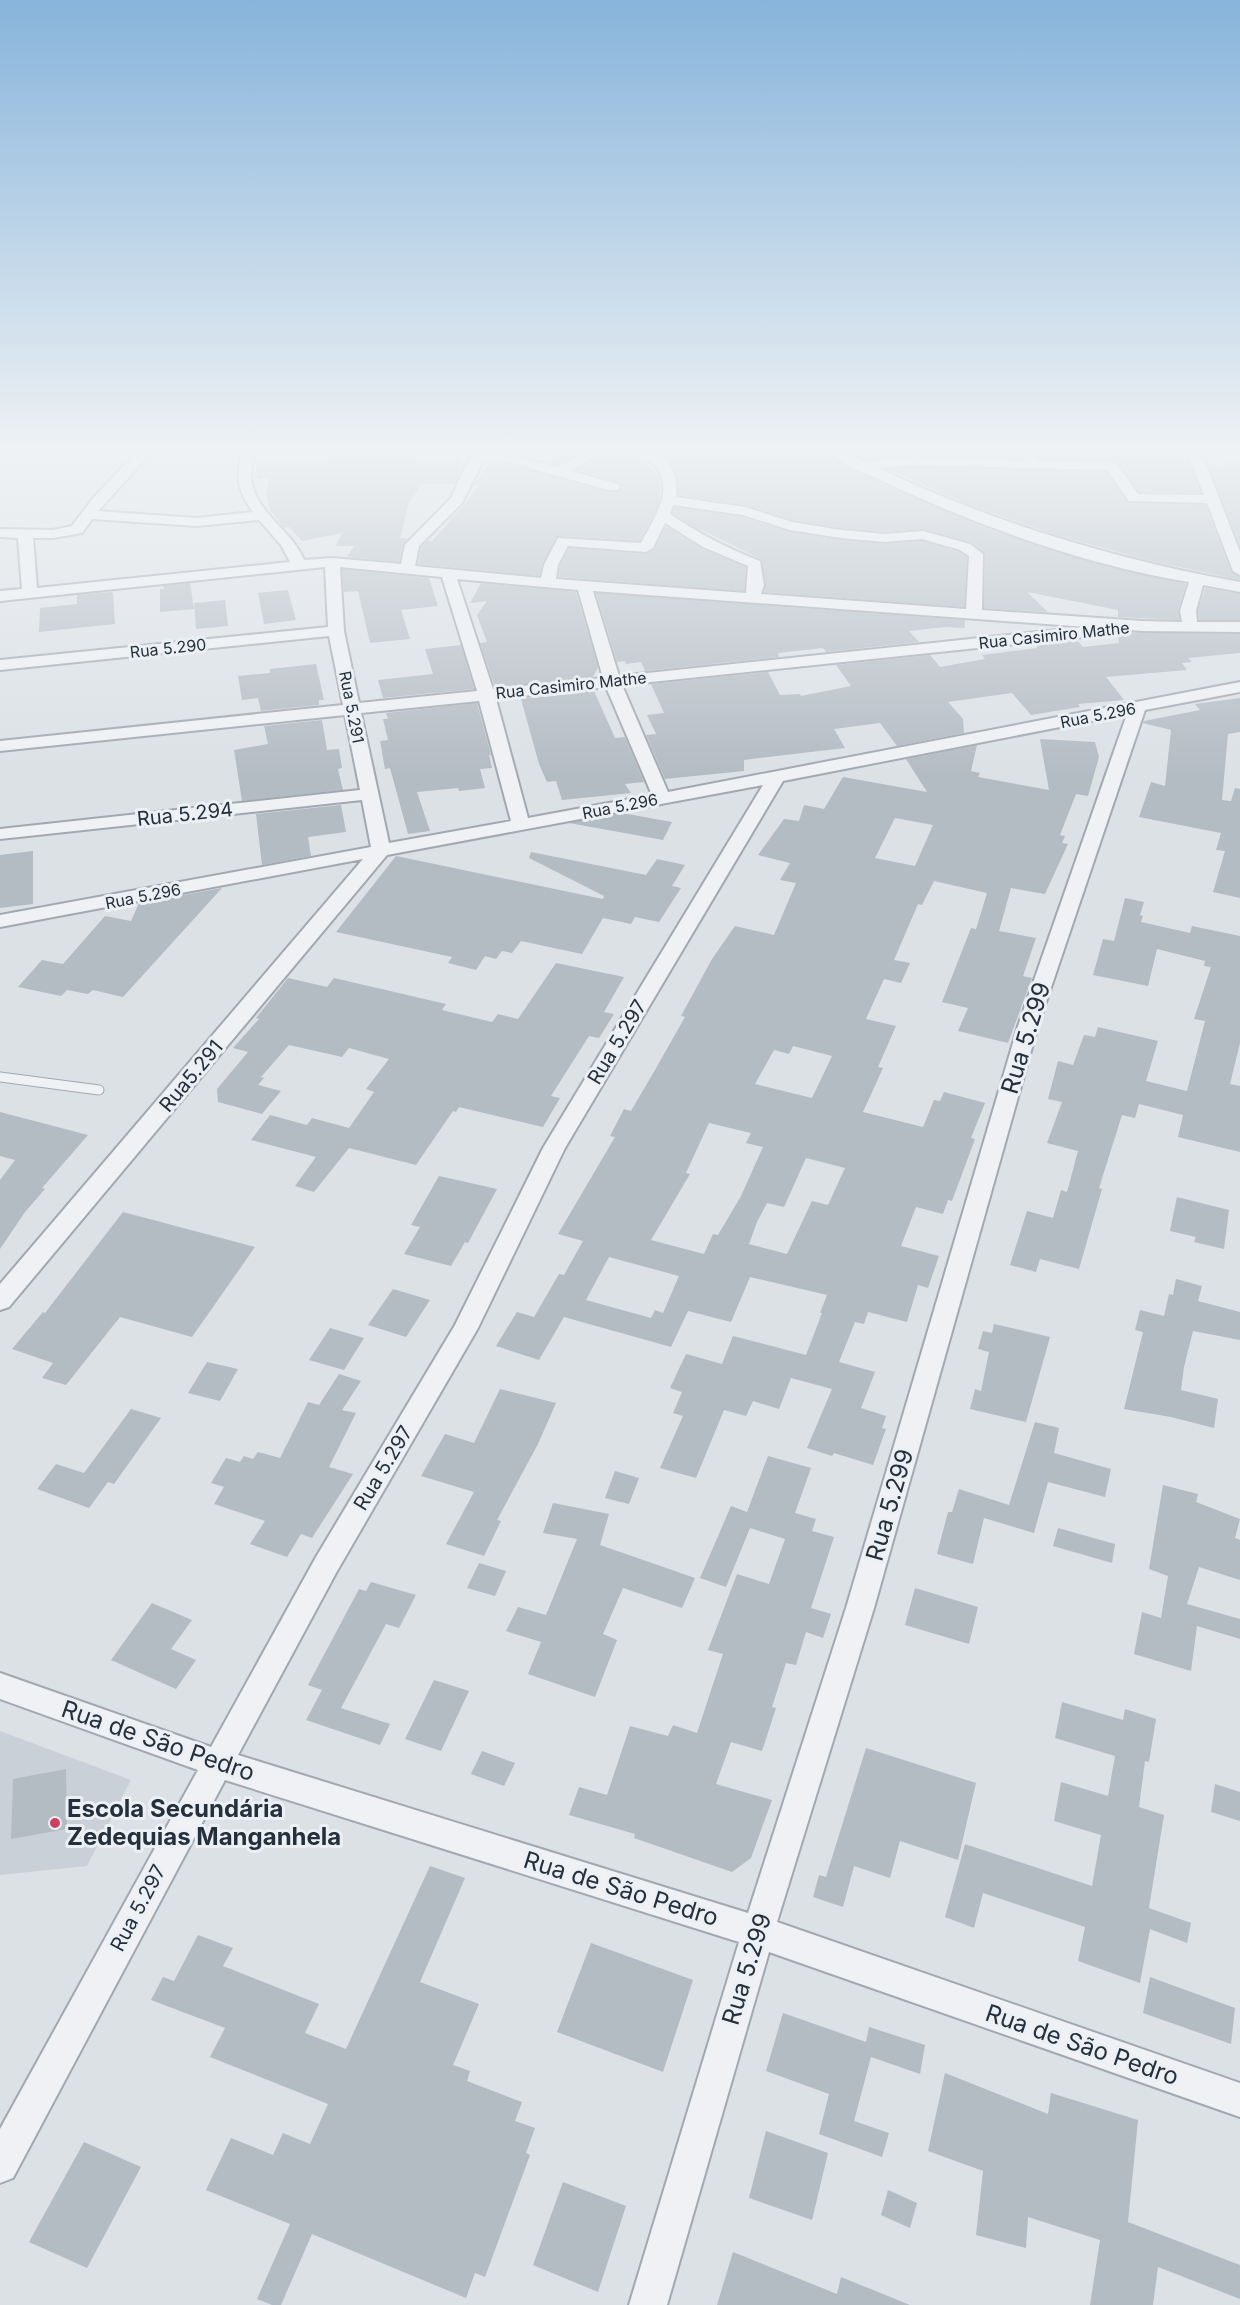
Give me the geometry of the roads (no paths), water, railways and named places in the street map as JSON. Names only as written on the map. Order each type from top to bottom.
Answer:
[{"type":"street","points":[[27,562],[30,593]]},
{"type":"street","points":[[298,562],[299,567]]},
{"type":"street","points":[[0,596],[332,562],[548,583],[974,612],[1142,626],[1240,627]]},
{"type":"street","name":"Rua 5.291","points":[[332,562],[336,631],[381,850]]},
{"type":"street","points":[[407,570],[409,562]]},
{"type":"street","points":[[548,583],[553,562]]},
{"type":"street","points":[[748,562],[755,564],[756,585],[753,597]]},
{"type":"street","points":[[974,612],[976,562]]},
{"type":"street","points":[[1119,562],[1240,587]]},
{"type":"street","points":[[448,574],[486,694],[521,824]]},
{"type":"street","points":[[1190,625],[1188,611],[1197,579]]},
{"type":"street","points":[[584,585],[612,681],[662,798]]},
{"type":"street","name":"Rua Casimiro Mathe","points":[[0,746],[1142,626]]},
{"type":"street","name":"Rua 5.290","points":[[0,665],[336,631]]},
{"type":"street","name":"Rua 5.296","points":[[0,921],[777,777],[1240,687]]},
{"type":"street","name":"Rua 5.299","points":[[648,2305],[758,1932],[860,1608],[1028,1026],[1138,707]]},
{"type":"street","name":"Rua 5.297","points":[[0,2165],[326,1565],[466,1328],[554,1148],[777,777]]},
{"type":"street","name":"Rua 5.294","points":[[0,834],[369,794]]},
{"type":"street","name":"Rua5.291","points":[[0,1301],[381,850]]},
{"type":"street","name":"Rua de São Pedro","points":[[0,1686],[217,1763],[758,1932],[1240,2100]]},
{"type":"lane","points":[[0,1077],[99,1090]]},
{"type":"place","name":"Escola Secundária Zedequias Manganhela","points":[[55,1823]]}]
